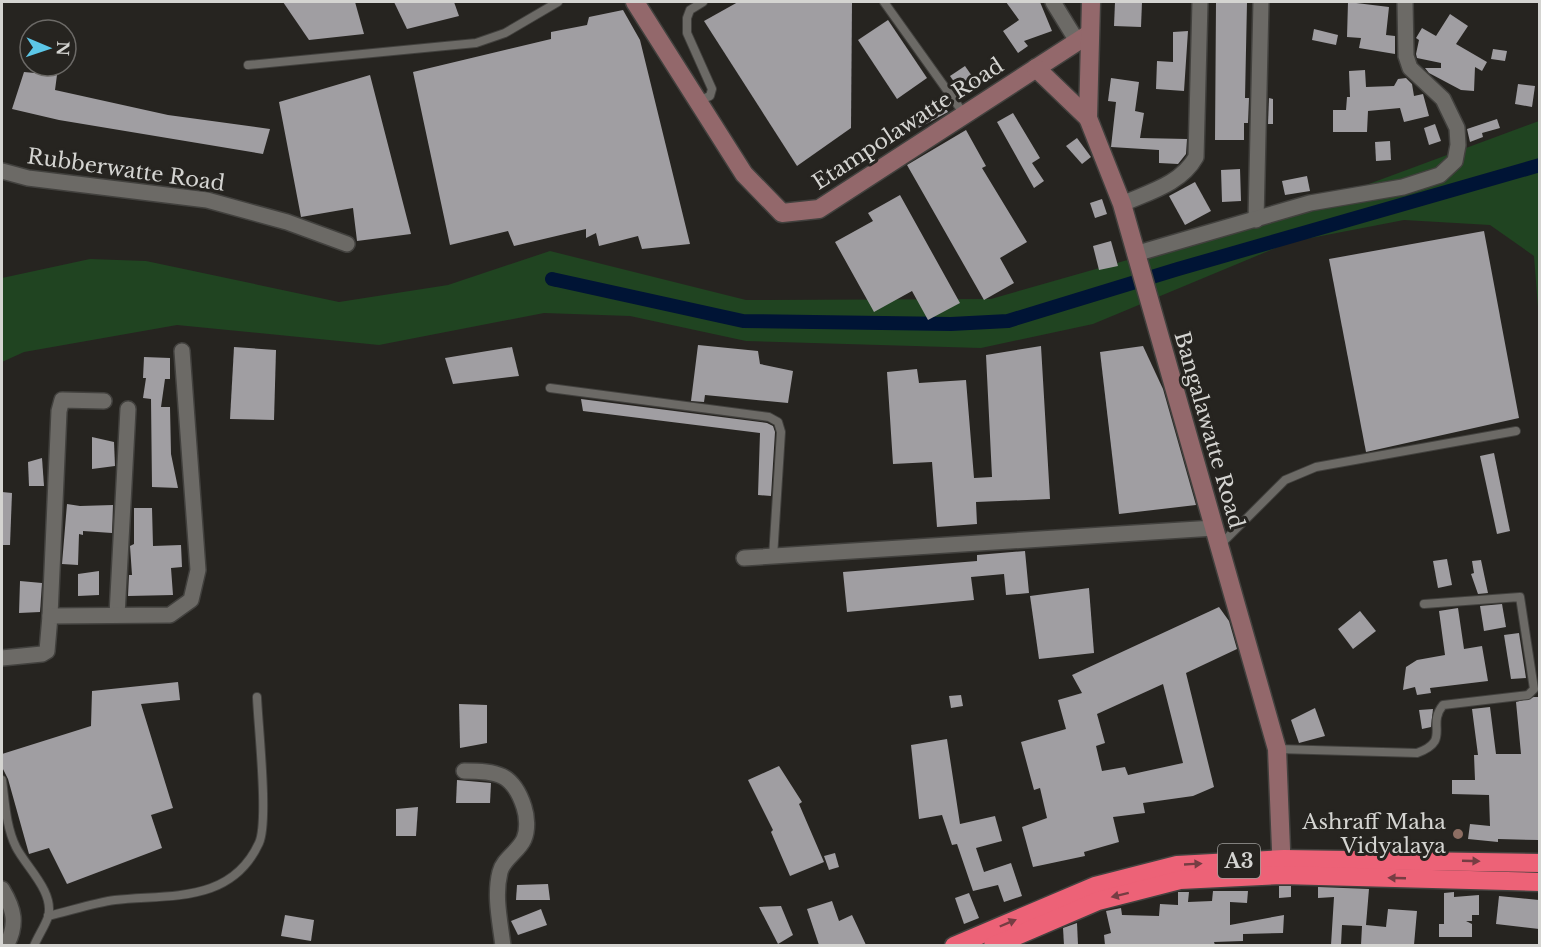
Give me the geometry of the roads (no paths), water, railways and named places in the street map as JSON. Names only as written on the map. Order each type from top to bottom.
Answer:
[{"type":"highway","name":"A3","points":[[954,945],[1095,886],[1178,865],[1283,867],[1539,863]]},
{"type":"highway","name":"A3","points":[[993,945],[1098,901],[1180,880],[1283,867],[1539,882]]},
{"type":"street","name":"Etampolawatte Road","points":[[635,2],[744,174],[782,213],[819,209],[1083,37]]},
{"type":"street","points":[[1053,2],[1083,37]]},
{"type":"street","name":"Bangalawatte Road","points":[[1091,2],[1083,37],[1088,118],[1122,204],[1146,296],[1277,749],[1283,867]]},
{"type":"street","points":[[1122,204],[1171,183],[1189,170],[1196,157],[1200,2]]},
{"type":"street","points":[[1256,220],[1261,2]]},
{"type":"street","points":[[1135,254],[1310,203],[1403,187],[1440,175],[1455,161],[1458,145],[1457,128],[1443,99],[1410,68],[1406,56],[1405,2]]},
{"type":"street","points":[[1036,68],[1088,118]]},
{"type":"street","name":"Rubberwatte Road","points":[[2,171],[28,178],[207,200],[287,222],[347,244]]},
{"type":"street","points":[[50,616],[170,615],[191,600],[198,570],[183,351]]},
{"type":"street","points":[[2,658],[42,654],[47,651],[59,411],[62,400],[104,401]]},
{"type":"street","points":[[117,615],[128,409]]},
{"type":"street","points":[[744,558],[1214,528]]},
{"type":"street","points":[[464,771],[490,771],[507,778],[516,786],[526,812],[524,839],[501,868],[496,890],[503,945]]},
{"type":"street","points":[[2,889],[12,906],[15,918],[11,936],[6,945]]},
{"type":"lane","points":[[248,65],[490,40],[558,2]]},
{"type":"lane","points":[[698,101],[710,96],[712,89],[686,26],[690,10],[703,2]]},
{"type":"lane","points":[[884,2],[964,115]]},
{"type":"lane","points":[[550,388],[769,417],[778,422],[781,432],[773,557]]},
{"type":"lane","points":[[1219,546],[1285,480],[1316,467],[1516,431]]},
{"type":"lane","points":[[1277,749],[1417,753],[1432,748],[1436,740],[1437,712],[1443,705],[1528,695],[1534,689],[1520,597],[1424,604]]},
{"type":"lane","points":[[48,916],[114,900],[206,892],[239,870],[260,842],[263,804],[256,697]]},
{"type":"lane","points":[[2,780],[8,827],[16,847],[44,890],[49,904],[48,916],[34,945]]},
{"type":"waterway","points":[[556,280],[552,279],[743,321],[951,324],[1008,321],[1178,269],[1540,165]]},
{"type":"place","name":"Ashraff Maha Vidyalaya","points":[[1458,834]]}]
